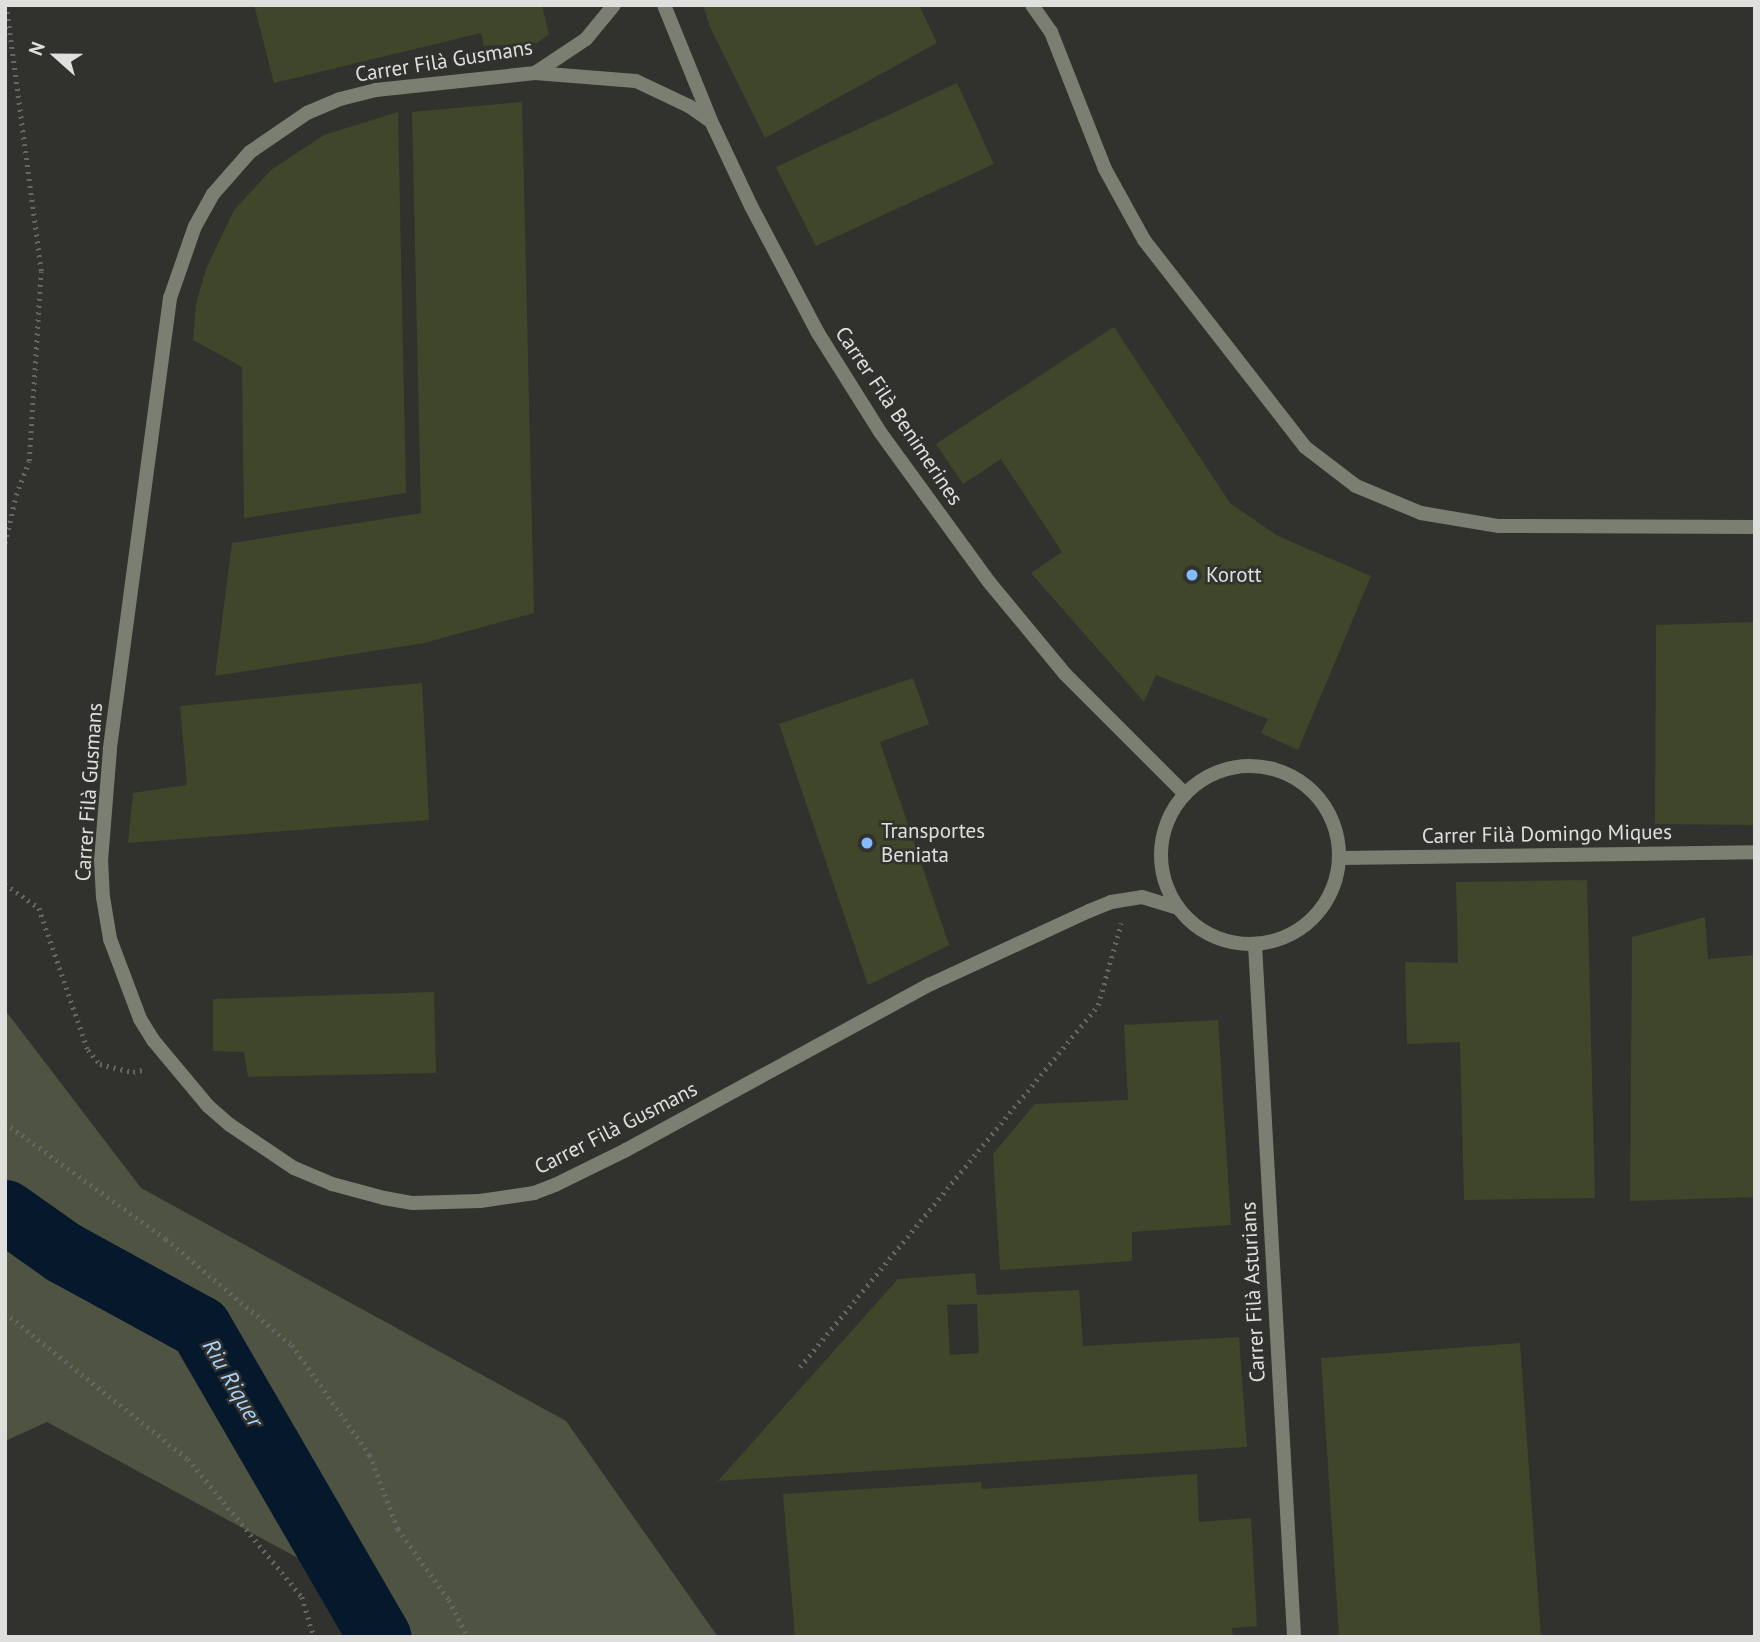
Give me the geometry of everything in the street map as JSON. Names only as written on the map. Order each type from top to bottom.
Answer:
[{"type":"street","name":"Carrer Filà Gusmans","points":[[614,5],[586,39],[535,73],[376,90],[340,99],[307,113],[250,152],[213,194],[183,260],[170,298],[110,749],[101,860],[103,897],[120,971],[140,1019],[169,1062],[194,1092],[230,1125],[293,1168],[332,1184],[413,1203],[480,1202],[555,1185],[626,1150],[931,984],[1089,911],[1142,897],[1178,908]]},
{"type":"street","name":"Carrer Filà Benimerines","points":[[664,5],[711,121],[751,206],[818,333],[911,477],[989,582],[1065,674],[1185,794]]},
{"type":"street","points":[[1032,5],[1051,32],[1105,169],[1144,240],[1305,447],[1356,486],[1421,513],[1499,526],[1755,527]]},
{"type":"street","points":[[535,73],[636,81],[689,106],[711,121]]},
{"type":"street","points":[[1258,766],[1284,772],[1308,786],[1326,806],[1336,831],[1340,858],[1335,884],[1323,908],[1304,927],[1281,940],[1255,945],[1233,944],[1212,937],[1193,925],[1178,908],[1164,881],[1161,850],[1168,820],[1185,794],[1206,778],[1231,767],[1258,766]]},
{"type":"street","name":"Carrer Filà Domingo Miques","points":[[1340,858],[1755,852]]},
{"type":"street","name":"Carrer Filà Asturians","points":[[1255,945],[1294,1637]]},
{"type":"path","points":[[5,543],[16,495],[29,461],[41,271],[6,5]]},
{"type":"path","points":[[5,884],[39,908],[88,1050],[100,1064],[133,1072],[169,1062]]},
{"type":"path","points":[[800,1367],[1098,1005],[1128,899]]},
{"type":"path","points":[[5,1123],[166,1239],[292,1345],[370,1455],[398,1529],[449,1600],[468,1637]]},
{"type":"path","points":[[5,1312],[188,1459],[302,1597],[314,1637]]},
{"type":"green space","points":[[5,1010],[141,1188],[566,1421],[718,1637],[354,1637],[311,1565],[47,1422],[5,1441]]},
{"type":"building","points":[[254,5],[542,5],[549,34],[537,43],[484,46],[481,33],[274,83]]},
{"type":"building","points":[[703,5],[919,5],[937,43],[765,138],[710,27]]},
{"type":"building","points":[[957,83],[994,164],[816,246],[776,167]]},
{"type":"building","points":[[522,102],[534,613],[424,643],[215,676],[232,543],[421,513],[412,112]]},
{"type":"building","points":[[398,112],[406,493],[244,518],[242,367],[193,340],[196,304],[206,269],[234,210],[271,170],[324,135]]},
{"type":"building","points":[[1114,327],[1230,503],[1278,536],[1371,576],[1298,750],[1261,733],[1268,719],[1156,675],[1144,702],[1031,573],[1062,552],[1001,459],[963,484],[936,444]]},
{"type":"building","points":[[1755,622],[1755,825],[1655,824],[1656,625]]},
{"type":"building","name":"Transportes Beniata","points":[[913,678],[929,724],[880,742],[949,945],[868,985],[779,724]]},
{"type":"building","points":[[422,683],[429,820],[128,843],[133,793],[187,785],[180,706]]},
{"type":"building","points":[[1587,880],[1595,1198],[1464,1200],[1460,1042],[1407,1044],[1405,962],[1458,963],[1456,882]]},
{"type":"building","points":[[1705,917],[1708,959],[1755,955],[1755,1197],[1630,1201],[1632,937]]},
{"type":"building","points":[[434,992],[436,1073],[248,1077],[244,1052],[213,1051],[213,999]]},
{"type":"building","points":[[1218,1020],[1231,1225],[1132,1232],[1132,1261],[1000,1270],[993,1154],[1035,1104],[1128,1100],[1124,1025]]},
{"type":"building","points":[[975,1273],[977,1295],[1079,1290],[1083,1346],[1239,1337],[1247,1447],[718,1481],[898,1279]],"holes":[[[977,1304],[979,1353],[950,1355],[947,1305]]]},
{"type":"building","points":[[1520,1343],[1541,1637],[1339,1637],[1321,1358]]},
{"type":"building","points":[[1197,1474],[1199,1522],[1251,1518],[1257,1626],[1232,1628],[1233,1637],[795,1637],[783,1494],[981,1482],[982,1489]]},
{"type":"waterway","name":"Riu Riquer","points":[[5,1211],[63,1252],[200,1327],[380,1637]]},
{"type":"place","name":"Korott","points":[[1192,575]]},
{"type":"place","name":"Transportes Beniata","points":[[867,843]]}]
